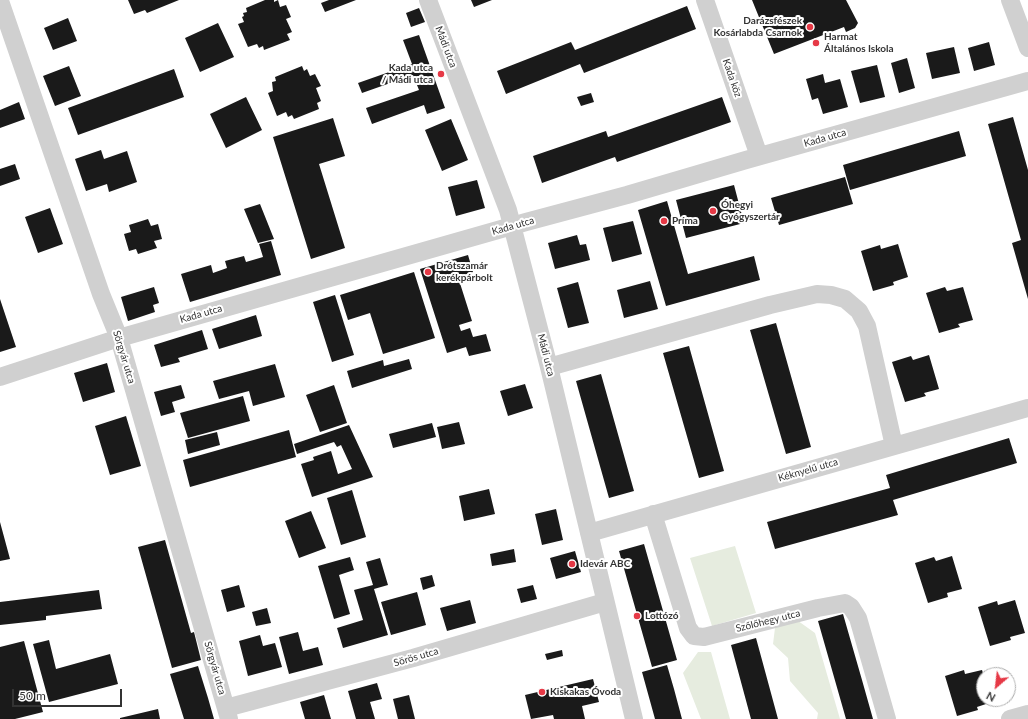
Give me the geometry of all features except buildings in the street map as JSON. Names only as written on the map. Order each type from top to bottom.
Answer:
[{"type":"street","name":"Mádi utca","points":[[428,0],[513,226],[549,367],[634,719]]},
{"type":"street","name":"Kada köz","points":[[706,0],[759,156]]},
{"type":"street","points":[[1010,0],[1028,48]]},
{"type":"street","name":"Sörgyár utca","points":[[0,1],[101,294],[119,338],[228,713]]},
{"type":"street","name":"Kada utca","points":[[0,377],[119,338],[513,226],[628,195],[759,156],[1028,80]]},
{"type":"street","points":[[549,367],[770,305],[817,294],[831,295],[845,300],[859,311],[867,326],[894,446]]},
{"type":"street","name":"Kéknyelű utca","points":[[588,533],[1028,408]]},
{"type":"street","name":"Szőlőhegy utca","points":[[653,514],[688,628],[694,636],[704,637],[818,608],[845,603],[852,607],[858,618],[887,719]]},
{"type":"street","name":"Sörös utca","points":[[228,713],[605,602]]},
{"type":"street","points":[[1010,719],[1028,714]]},
{"type":"shaded area","points":[[735,546],[756,613],[712,626],[690,558]]},
{"type":"shaded area","points":[[794,618],[815,633],[840,719],[817,719],[818,713],[790,681],[788,658],[773,644],[775,628]]},
{"type":"shaded area","points":[[698,652],[711,652],[730,719],[701,719],[683,673]]},
{"type":"place","name":"Darázsfészek Kosárlabda Csarnok","points":[[810,27]]},
{"type":"place","name":"Harmat Általános Iskola","points":[[816,43]]},
{"type":"place","name":"Kada utca / Mádi utca","points":[[441,74]]},
{"type":"place","name":"Óhegyi Gyógyszertár","points":[[713,211]]},
{"type":"place","name":"Príma","points":[[664,221]]},
{"type":"place","name":"Drótszamár kerékpárbolt","points":[[428,272]]},
{"type":"place","name":"Idevár ABC","points":[[572,564]]},
{"type":"place","name":"Lottózó","points":[[637,616]]},
{"type":"place","name":"Kiskakas Óvoda","points":[[542,692]]}]
